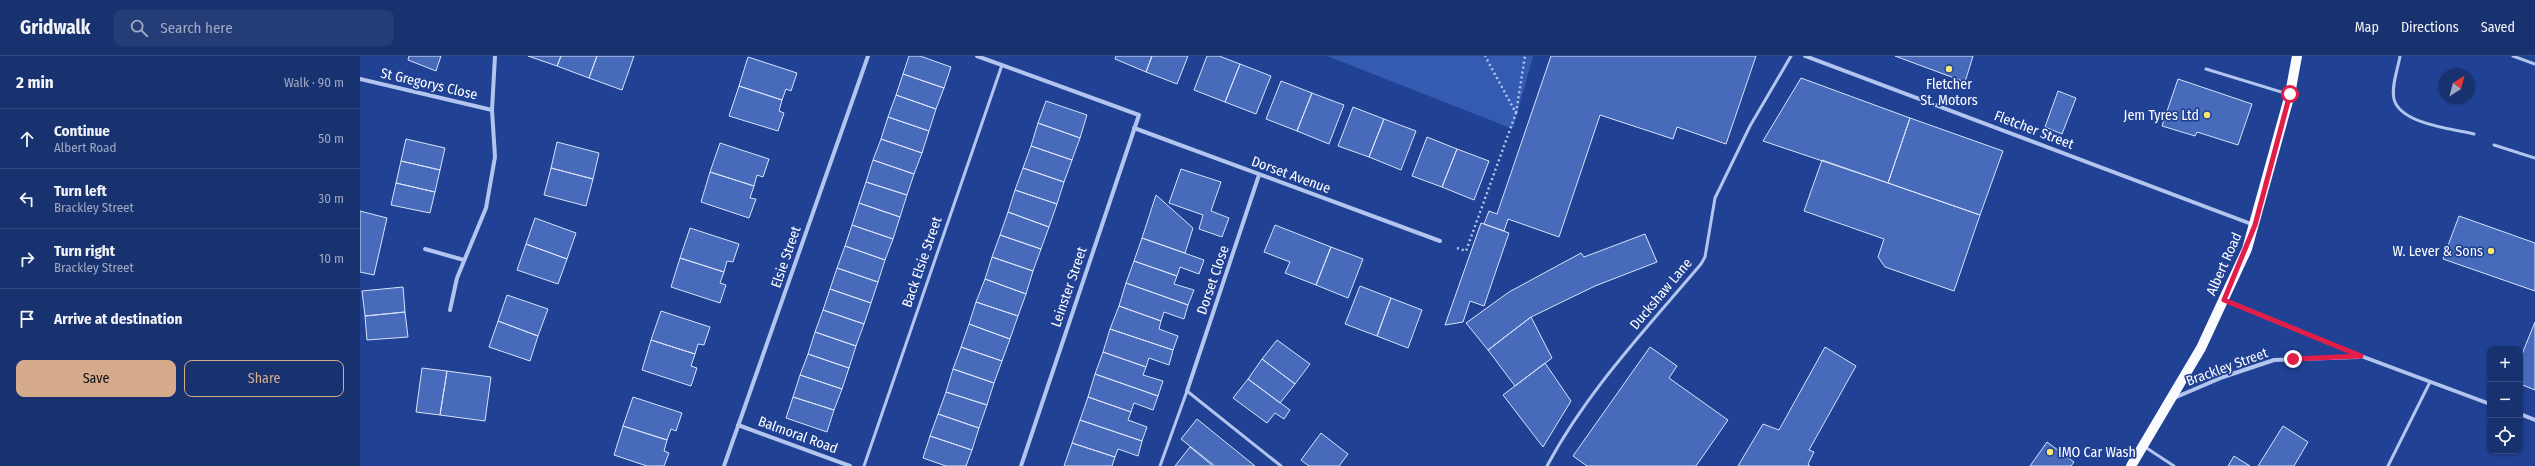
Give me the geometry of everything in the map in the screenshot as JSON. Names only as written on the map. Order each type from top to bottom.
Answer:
[{"type":"main road","name":"Albert Road","points":[[2131,466],[2173,398],[2201,348],[2224,300],[2255,225],[2290,94],[2297,56]]},
{"type":"street","name":"St Gregorys Close","points":[[450,310],[464,260],[486,208],[495,157],[492,110],[495,56]]},
{"type":"street","name":"Elsie Street","points":[[724,466],[868,56]]},
{"type":"street","points":[[978,56],[1002,65]]},
{"type":"street","name":"Fletcher Street","points":[[1805,56],[2255,225]]},
{"type":"street","name":"Leinster Street","points":[[1002,65],[1139,115],[1021,466]]},
{"type":"street","name":"St Gregorys Close","points":[[360,79],[492,110]]},
{"type":"street","name":"Dorset Avenue","points":[[1134,128],[1440,241]]},
{"type":"street","name":"Dorset Close","points":[[1187,391],[1260,175]]},
{"type":"street","points":[[425,249],[464,260]]},
{"type":"street","name":"Brackley Street","points":[[2224,300],[2361,356],[2487,403]]},
{"type":"street","name":"Brackley Street","points":[[2173,398],[2223,377],[2274,360],[2361,356]]},
{"type":"street","points":[[2523,415],[2535,420]]},
{"type":"street","name":"Balmoral Road","points":[[738,425],[850,466]]},
{"type":"lane","name":"Duckshaw Lane","points":[[1547,466],[1567,430],[1617,363],[1701,264],[1705,257],[1715,198],[1750,126],[1791,56]]},
{"type":"lane","points":[[2400,56],[2393,91],[2395,101],[2400,109],[2417,121],[2474,134]]},
{"type":"lane","points":[[2513,56],[2535,64]]},
{"type":"lane","name":"Back Elsie Street","points":[[864,466],[1002,65]]},
{"type":"lane","points":[[2206,69],[2290,94]]},
{"type":"lane","points":[[2494,145],[2535,158]]},
{"type":"lane","points":[[2388,466],[2430,382]]},
{"type":"lane","points":[[1160,466],[1187,391],[1281,466]]},
{"type":"lane","points":[[2144,445],[2174,466]]},
{"type":"path","points":[[1485,56],[1516,113]]},
{"type":"path","points":[[1440,241],[1466,251],[1516,113],[1525,56]]},
{"type":"shaded area","points":[[1327,56],[1533,56],[1513,129]]},
{"type":"building","points":[[409,56],[441,56],[436,71],[408,60]]},
{"type":"building","points":[[528,56],[561,56],[557,66]]},
{"type":"building","points":[[561,56],[597,56],[589,78],[557,66]]},
{"type":"building","points":[[597,56],[634,56],[622,90],[589,78]]},
{"type":"building","points":[[909,56],[920,56],[951,67],[944,88],[903,74]]},
{"type":"building","points":[[1116,56],[1152,56],[1146,72],[1115,59]]},
{"type":"building","points":[[1152,56],[1188,56],[1177,84],[1146,72]]},
{"type":"building","points":[[1207,56],[1219,56],[1240,64],[1225,102],[1194,90]]},
{"type":"building","points":[[1551,56],[1756,56],[1726,144],[1677,127],[1673,139],[1600,115],[1559,237],[1508,219],[1504,231],[1484,224],[1489,211],[1497,214]]},
{"type":"building","name":"Fletcher St. Motors","points":[[1895,56],[1973,56],[1965,82]]},
{"type":"building","points":[[748,57],[797,73],[791,91],[786,89],[782,100],[739,86]]},
{"type":"building","points":[[1240,64],[1271,76],[1256,114],[1225,102]]},
{"type":"building","points":[[903,74],[944,88],[936,109],[896,95]]},
{"type":"building","points":[[1801,78],[1910,118],[1888,183],[1763,141]]},
{"type":"building","name":"Jem Tyres Ltd","points":[[2178,79],[2252,104],[2238,145],[2197,132],[2195,136],[2162,126]]},
{"type":"building","points":[[1281,81],[1312,93],[1297,131],[1266,119]]},
{"type":"building","points":[[739,86],[782,100],[779,111],[784,113],[778,131],[729,116]]},
{"type":"building","points":[[2058,91],[2076,98],[2062,134],[2045,127]]},
{"type":"building","points":[[1312,93],[1344,105],[1329,144],[1297,131]]},
{"type":"building","points":[[896,95],[936,109],[929,131],[888,117]]},
{"type":"building","points":[[1046,101],[1087,115],[1080,138],[1038,123]]},
{"type":"building","points":[[1353,107],[1384,119],[1369,157],[1338,146]]},
{"type":"building","points":[[888,117],[929,131],[922,153],[881,139]]},
{"type":"building","points":[[1910,118],[2003,151],[1980,215],[1888,183]]},
{"type":"building","points":[[1384,119],[1416,131],[1401,170],[1369,157]]},
{"type":"building","points":[[1038,123],[1080,138],[1072,160],[1031,146]]},
{"type":"building","points":[[1427,137],[1457,149],[1442,187],[1412,176]]},
{"type":"building","points":[[406,139],[445,148],[440,170],[401,161]]},
{"type":"building","points":[[881,139],[922,153],[914,174],[873,160]]},
{"type":"building","points":[[557,142],[599,153],[593,179],[551,168]]},
{"type":"building","points":[[720,143],[769,159],[763,177],[757,175],[754,186],[710,172]]},
{"type":"building","points":[[1031,146],[1072,160],[1064,182],[1023,168]]},
{"type":"building","points":[[1457,149],[1489,161],[1474,200],[1442,187]]},
{"type":"building","points":[[873,160],[914,174],[907,195],[866,182]]},
{"type":"building","points":[[1822,160],[1980,215],[1954,291],[1885,267],[1878,257],[1884,239],[1804,211]]},
{"type":"building","points":[[401,161],[440,170],[435,192],[396,183]]},
{"type":"building","points":[[551,168],[593,179],[586,206],[544,195]]},
{"type":"building","points":[[1023,168],[1064,182],[1057,204],[1015,190]]},
{"type":"building","points":[[1181,169],[1221,182],[1211,211],[1229,218],[1222,237],[1199,229],[1203,215],[1169,203]]},
{"type":"building","points":[[710,172],[754,186],[750,198],[756,199],[749,218],[701,202]]},
{"type":"building","points":[[866,182],[907,195],[900,217],[859,203]]},
{"type":"building","points":[[396,183],[435,192],[430,213],[391,205]]},
{"type":"building","points":[[1015,190],[1057,204],[1049,227],[1008,212]]},
{"type":"building","points":[[1156,195],[1193,228],[1185,253],[1142,238]]},
{"type":"building","points":[[859,203],[900,217],[893,239],[852,225]]},
{"type":"building","points":[[360,211],[387,218],[374,275],[360,272]]},
{"type":"building","points":[[1008,212],[1049,227],[1041,249],[1000,235]]},
{"type":"building","name":"W. Lever & Sons","points":[[2459,216],[2535,243],[2535,291],[2443,259]]},
{"type":"building","points":[[535,218],[576,233],[567,259],[526,244]]},
{"type":"building","points":[[1481,223],[1509,233],[1484,306],[1470,301],[1463,322],[1445,325]]},
{"type":"building","points":[[852,225],[893,239],[885,260],[845,246]]},
{"type":"building","points":[[1275,225],[1331,247],[1316,285],[1285,273],[1290,262],[1264,252]]},
{"type":"building","points":[[690,228],[739,244],[733,262],[727,261],[724,272],[680,258]]},
{"type":"building","points":[[1645,234],[1657,262],[1595,286],[1531,317],[1488,350],[1466,323],[1509,292],[1581,253],[1584,257]]},
{"type":"building","points":[[1000,235],[1041,249],[1033,271],[992,257]]},
{"type":"building","points":[[1142,238],[1204,260],[1199,274],[1180,267],[1177,276],[1134,261]]},
{"type":"building","points":[[526,244],[567,259],[558,284],[517,270]]},
{"type":"building","points":[[845,246],[885,260],[878,282],[837,268]]},
{"type":"building","points":[[1331,247],[1363,259],[1348,298],[1316,285]]},
{"type":"building","points":[[992,257],[1033,271],[1026,294],[985,279]]},
{"type":"building","points":[[680,258],[724,272],[720,283],[726,285],[720,303],[671,287]]},
{"type":"building","points":[[1134,261],[1177,276],[1174,284],[1194,290],[1188,305],[1126,283]]},
{"type":"building","points":[[837,268],[878,282],[871,303],[830,289]]},
{"type":"building","points":[[985,279],[1026,294],[1018,316],[976,302]]},
{"type":"building","points":[[1126,283],[1188,305],[1184,319],[1164,312],[1161,321],[1119,306]]},
{"type":"building","points":[[1360,286],[1391,298],[1377,336],[1345,324]]},
{"type":"building","points":[[403,287],[405,312],[365,316],[362,291]]},
{"type":"building","points":[[830,289],[871,303],[864,324],[823,310]]},
{"type":"building","points":[[507,295],[548,309],[538,336],[498,321]]},
{"type":"building","points":[[1391,298],[1422,310],[1408,348],[1377,336]]},
{"type":"building","points":[[976,302],[1018,316],[1010,339],[969,324]]},
{"type":"building","points":[[1119,306],[1161,321],[1159,329],[1178,336],[1173,350],[1110,329]]},
{"type":"building","points":[[823,310],[864,324],[856,346],[815,332]]},
{"type":"building","points":[[661,311],[710,327],[704,345],[698,344],[695,354],[651,340]]},
{"type":"building","points":[[405,312],[408,337],[367,340],[365,316]]},
{"type":"building","points":[[1531,317],[1552,358],[1515,386],[1488,350]]},
{"type":"building","points":[[498,321],[538,336],[530,361],[489,347]]},
{"type":"building","points":[[2535,322],[2535,390],[2523,385],[2523,352]]},
{"type":"building","points":[[969,324],[1010,339],[1002,361],[961,347]]},
{"type":"building","points":[[1110,329],[1173,350],[1169,365],[1149,358],[1146,367],[1103,352]]},
{"type":"building","points":[[815,332],[856,346],[849,368],[808,354]]},
{"type":"building","points":[[651,340],[695,354],[691,366],[697,368],[691,386],[642,370]]},
{"type":"building","points":[[1277,340],[1310,364],[1295,384],[1262,359]]},
{"type":"building","points":[[961,347],[1002,361],[994,383],[953,369]]},
{"type":"building","points":[[1650,347],[1677,366],[1669,378],[1728,420],[1696,466],[1587,466],[1573,456]]},
{"type":"building","points":[[1825,347],[1856,366],[1809,450],[1814,452],[1808,464],[1810,466],[1738,466],[1763,424],[1779,430]]},
{"type":"building","points":[[1103,352],[1146,367],[1143,375],[1163,381],[1158,396],[1095,374]]},
{"type":"building","points":[[808,354],[849,368],[842,389],[800,375]]},
{"type":"building","points":[[1262,359],[1295,384],[1280,403],[1248,379]]},
{"type":"building","points":[[1545,363],[1571,401],[1543,447],[1503,395]]},
{"type":"building","points":[[422,368],[447,371],[440,415],[416,412]]},
{"type":"building","points":[[953,369],[994,383],[987,405],[946,392]]},
{"type":"building","points":[[447,371],[491,377],[485,421],[440,415]]},
{"type":"building","points":[[1095,374],[1158,396],[1153,410],[1134,403],[1131,412],[1088,397]]},
{"type":"building","points":[[800,375],[842,389],[834,410],[793,397]]},
{"type":"building","points":[[1248,379],[1290,410],[1284,419],[1275,413],[1267,423],[1233,398]]},
{"type":"building","points":[[946,392],[987,405],[979,428],[938,414]]},
{"type":"building","points":[[633,397],[682,413],[676,431],[671,429],[667,440],[623,426]]},
{"type":"building","points":[[793,397],[834,410],[827,432],[786,418]]},
{"type":"building","points":[[1088,397],[1131,412],[1128,420],[1147,427],[1142,441],[1080,420]]},
{"type":"building","points":[[938,414],[979,428],[972,450],[930,436]]},
{"type":"building","points":[[1197,419],[1255,466],[1215,466],[1181,439]]},
{"type":"building","points":[[1080,420],[1142,441],[1138,456],[1118,449],[1115,457],[1072,443]]},
{"type":"building","points":[[623,426],[667,440],[664,451],[669,453],[664,466],[647,466],[614,455]]},
{"type":"building","points":[[2283,426],[2308,442],[2294,466],[2258,466]]},
{"type":"building","points":[[1321,433],[1348,454],[1339,466],[1309,466],[1301,460]]},
{"type":"building","points":[[930,436],[972,450],[966,466],[946,466],[923,458]]},
{"type":"building","name":"IMO Car Wash","points":[[2047,442],[2074,462],[2071,466],[2030,466]]},
{"type":"building","points":[[1072,443],[1115,457],[1112,466],[1064,466]]},
{"type":"building","points":[[1190,447],[1213,466],[1175,466]]},
{"type":"building","points":[[2234,456],[2250,466],[2228,466]]},
{"type":"place","name":"Fletcher St. Motors","points":[[1949,69]]},
{"type":"place","name":"Jem Tyres Ltd","points":[[2207,115]]},
{"type":"place","name":"W. Lever & Sons","points":[[2491,251]]},
{"type":"place","name":"IMO Car Wash","points":[[2050,452]]},
{"type":"route","points":[[2290,94],[2255,225],[2247,249],[2224,300],[2361,356],[2293,359]]}]
